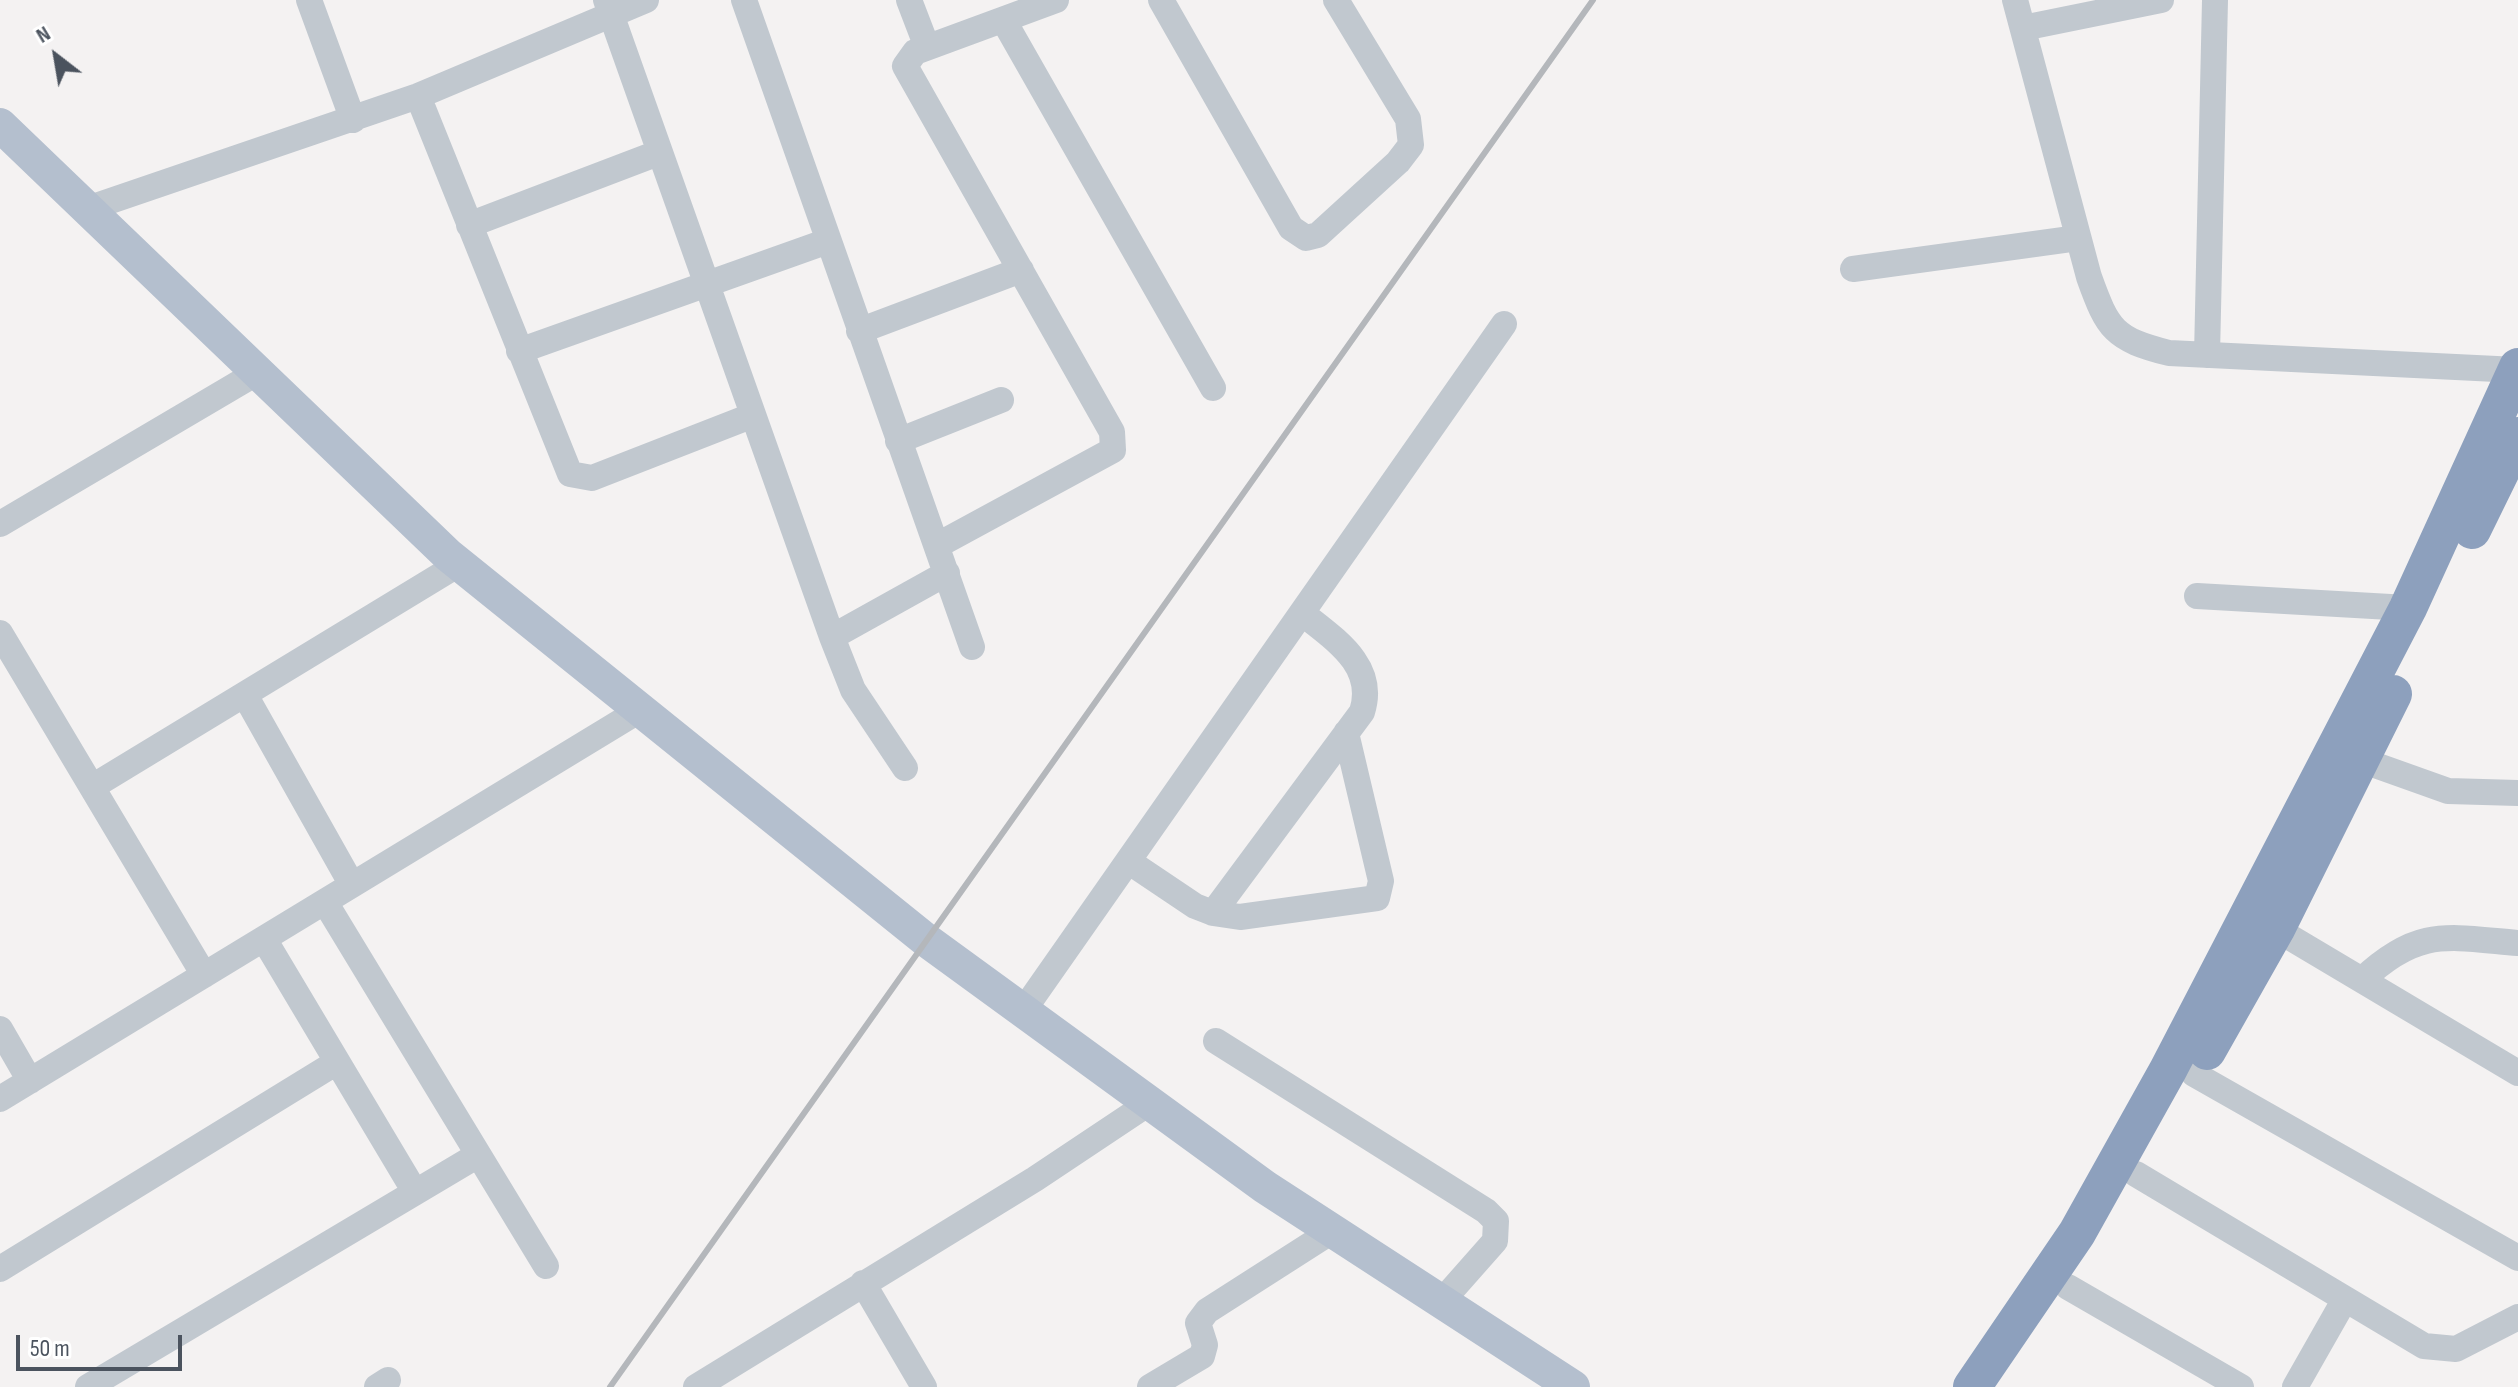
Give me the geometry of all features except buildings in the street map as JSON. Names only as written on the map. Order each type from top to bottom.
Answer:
[{"type":"highway","points":[[1972,1387],[2077,1233],[2260,899],[2408,608],[2517,369]]},
{"type":"highway","points":[[2000,1387],[2096,1247],[2276,929],[2507,483],[2518,436]]},
{"type":"main road","points":[[0,125],[459,564],[926,940],[1265,1187],[1573,1387]]},
{"type":"street","points":[[309,0],[353,120]]},
{"type":"street","points":[[87,209],[418,96],[609,7],[646,0]]},
{"type":"street","points":[[744,0],[972,647]]},
{"type":"street","points":[[909,0],[927,47]]},
{"type":"street","points":[[938,545],[1113,450],[1112,432],[905,66],[908,58],[927,47],[1056,0]]},
{"type":"street","points":[[1161,0],[1291,228],[1306,238],[1318,235],[1398,162],[1411,145],[1408,119],[1336,0]]},
{"type":"street","points":[[2015,0],[2078,238],[2101,310],[2121,338],[2169,353],[2517,369]]},
{"type":"street","points":[[2023,28],[2161,0]]},
{"type":"street","points":[[2207,355],[2215,0]]},
{"type":"street","points":[[609,7],[751,416],[832,637],[853,690],[905,768]]},
{"type":"street","points":[[1004,21],[1213,388]]},
{"type":"street","points":[[418,96],[570,474],[592,478],[751,416]]},
{"type":"street","points":[[469,225],[658,153]]},
{"type":"street","points":[[1853,269],[2078,238]]},
{"type":"street","points":[[519,351],[828,241]]},
{"type":"street","points":[[859,331],[1021,270]]},
{"type":"street","points":[[1023,1011],[1504,324]]},
{"type":"street","points":[[0,524],[258,372]]},
{"type":"street","points":[[898,441],[1001,400]]},
{"type":"street","points":[[92,787],[459,564]]},
{"type":"street","points":[[832,637],[947,573]]},
{"type":"street","points":[[2197,596],[2408,608]]},
{"type":"street","points":[[1213,913],[1362,712],[1367,696],[1356,660],[1302,613]]},
{"type":"street","points":[[0,633],[204,975]]},
{"type":"street","points":[[245,695],[352,885]]},
{"type":"street","points":[[0,1099],[640,710]]},
{"type":"street","points":[[1128,861],[1195,906],[1213,913],[1240,917],[1377,898],[1381,881],[1346,733]]},
{"type":"street","points":[[2361,760],[2448,791],[2518,793]]},
{"type":"street","points":[[325,902],[546,1266]]},
{"type":"street","points":[[2276,929],[2518,1073]]},
{"type":"street","points":[[264,939],[415,1192]]},
{"type":"street","points":[[2362,980],[2384,959],[2425,939],[2518,943]]},
{"type":"street","points":[[0,1029],[30,1081]]},
{"type":"street","points":[[1216,1041],[1486,1211],[1496,1221],[1495,1241],[1442,1301]]},
{"type":"street","points":[[0,1269],[337,1062]]},
{"type":"street","points":[[2194,1074],[2518,1258]]},
{"type":"street","points":[[696,1387],[730,1378],[863,1283],[1035,1179],[1149,1103]]},
{"type":"street","points":[[88,1387],[478,1155]]},
{"type":"street","points":[[2136,1174],[2424,1346],[2438,1350],[2456,1349],[2518,1317]]},
{"type":"street","points":[[1150,1387],[1202,1356],[1205,1345],[1198,1323],[1207,1311],[1332,1231]]},
{"type":"street","points":[[863,1283],[924,1387]]},
{"type":"street","points":[[2068,1287],[2241,1387]]},
{"type":"street","points":[[2295,1387],[2345,1299]]},
{"type":"railway","points":[[610,1387],[1593,0]]}]
